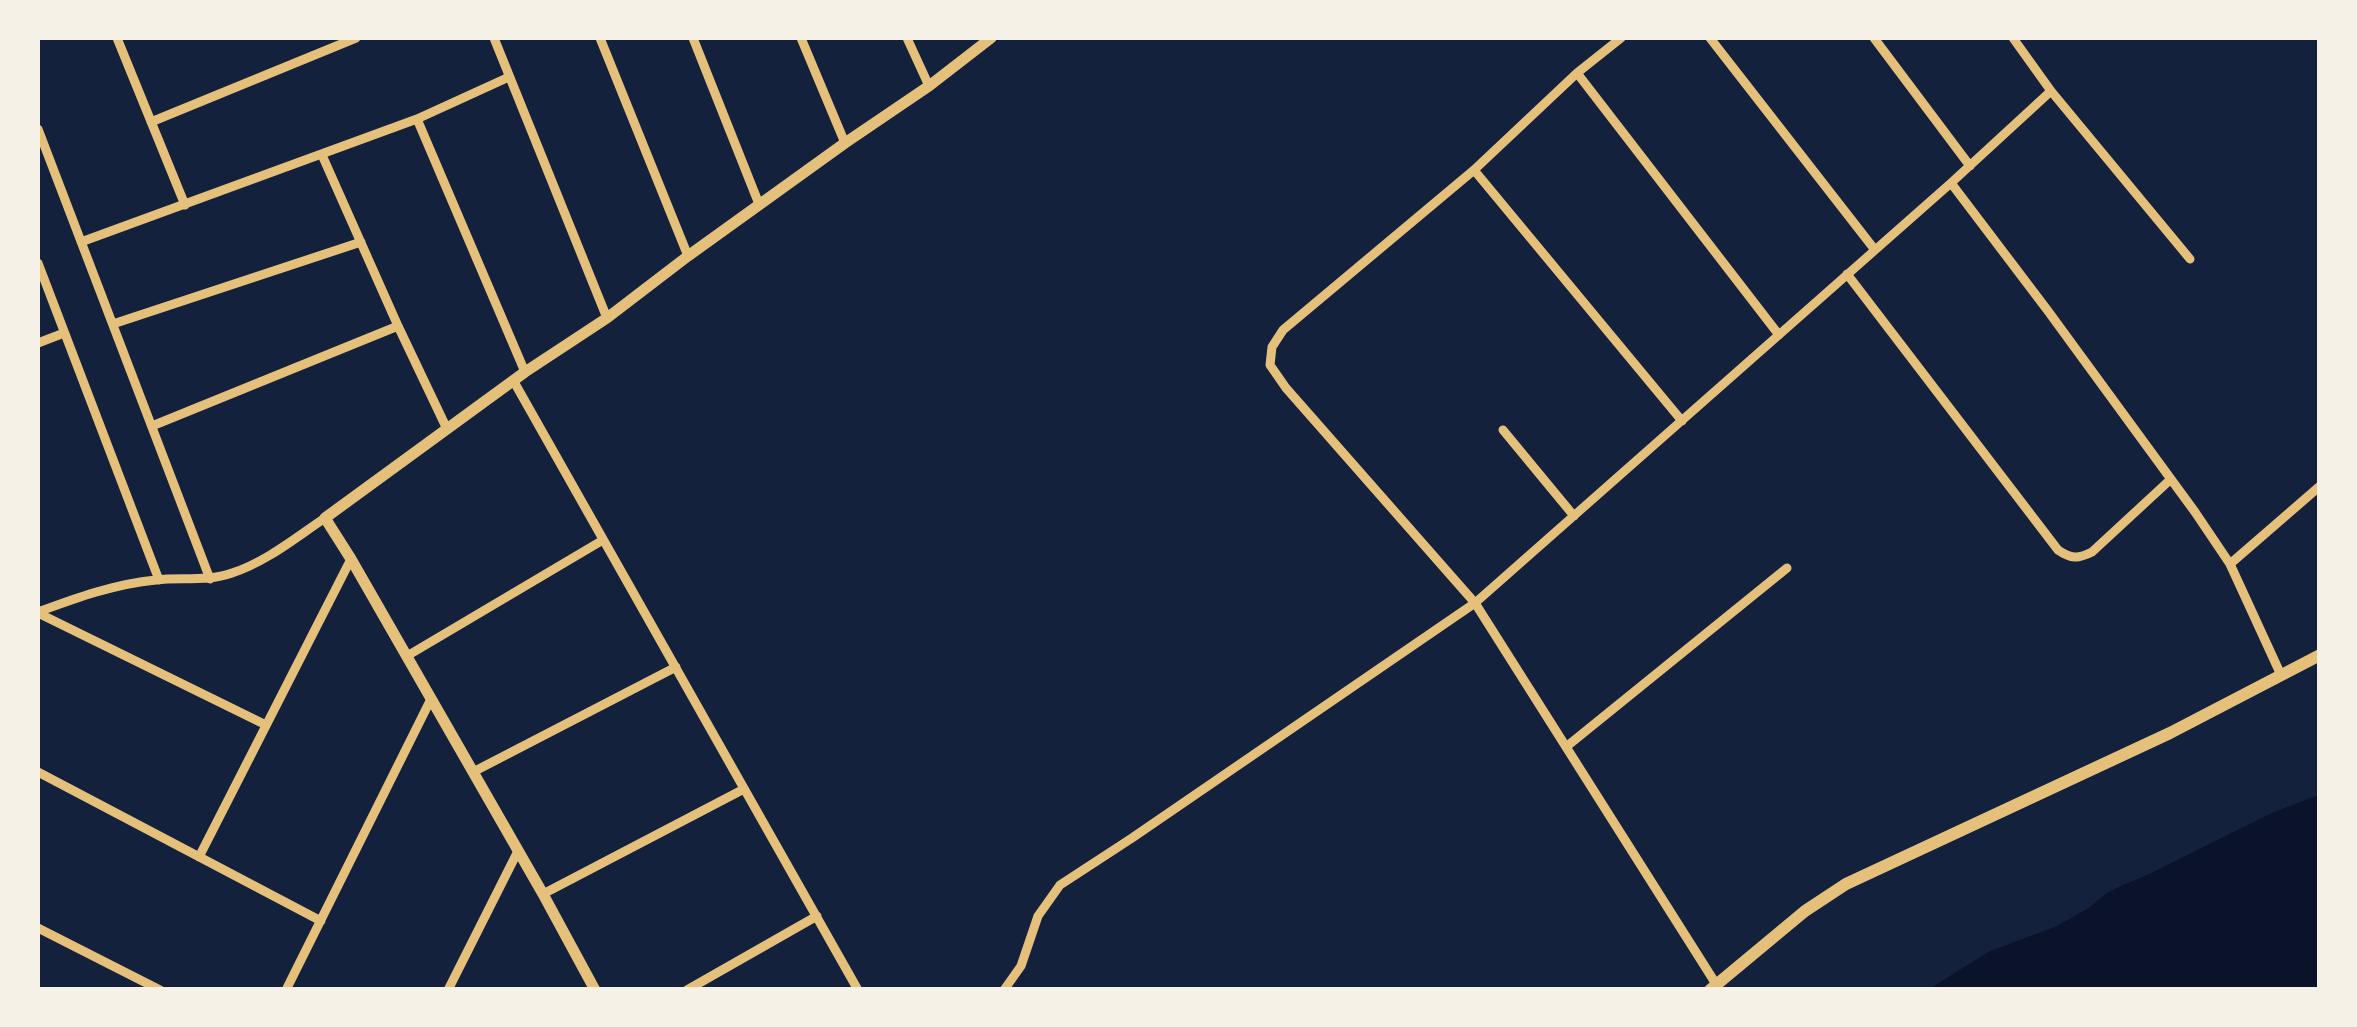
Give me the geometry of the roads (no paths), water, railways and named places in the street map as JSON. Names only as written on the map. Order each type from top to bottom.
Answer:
[{"type":"main road","points":[[1713,987],[1804,911],[1846,884],[2170,733],[2320,655]]},
{"type":"street","points":[[117,38],[186,205]]},
{"type":"street","points":[[151,122],[356,38]]},
{"type":"street","points":[[494,38],[607,318]]},
{"type":"street","points":[[600,38],[688,256]]},
{"type":"street","points":[[693,38],[760,204]]},
{"type":"street","points":[[801,38],[845,143]]},
{"type":"street","points":[[907,38],[929,86]]},
{"type":"street","points":[[38,613],[96,591],[159,580],[210,579],[246,568],[324,518],[513,380],[607,318],[991,38]]},
{"type":"street","points":[[1621,38],[1577,73],[1474,170],[1282,330],[1272,347],[1270,366],[1476,603],[1713,987]]},
{"type":"street","points":[[1710,38],[1875,250]]},
{"type":"street","points":[[1874,38],[1970,166]]},
{"type":"street","points":[[2013,38],[2051,91],[2190,259]]},
{"type":"street","points":[[1577,73],[1779,335]]},
{"type":"street","points":[[82,242],[322,155],[510,77]]},
{"type":"street","points":[[1004,990],[1021,966],[1038,916],[1060,884],[1476,603],[2051,91]]},
{"type":"street","points":[[417,118],[525,372]]},
{"type":"street","points":[[38,129],[210,579]]},
{"type":"street","points":[[322,155],[447,429]]},
{"type":"street","points":[[1474,170],[1682,421]]},
{"type":"street","points":[[1951,183],[2172,479],[2230,564],[2281,675]]},
{"type":"street","points":[[113,324],[361,242]]},
{"type":"street","points":[[38,263],[159,580]]},
{"type":"street","points":[[1847,274],[2058,550],[2068,557],[2079,558],[2092,552],[2172,479]]},
{"type":"street","points":[[152,426],[398,326]]},
{"type":"street","points":[[38,344],[64,333]]},
{"type":"street","points":[[513,380],[858,990]]},
{"type":"street","points":[[1503,430],[1574,516]]},
{"type":"street","points":[[2230,564],[2320,486]]},
{"type":"street","points":[[324,518],[352,560],[595,990]]},
{"type":"street","points":[[406,656],[604,540]]},
{"type":"street","points":[[199,857],[352,560]]},
{"type":"street","points":[[1566,747],[1787,568]]},
{"type":"street","points":[[38,613],[266,725]]},
{"type":"street","points":[[473,772],[676,667]]},
{"type":"street","points":[[286,990],[431,699]]},
{"type":"street","points":[[38,772],[320,921]]},
{"type":"street","points":[[543,894],[744,789]]},
{"type":"street","points":[[448,990],[518,851]]},
{"type":"street","points":[[688,990],[816,916]]},
{"type":"street","points":[[38,928],[160,990]]},
{"type":"street","points":[[126,990],[133,976]]},
{"type":"water","points":[[2319,795],[2319,989],[1929,989],[1990,951],[2057,926],[2107,893],[2274,812]]}]
